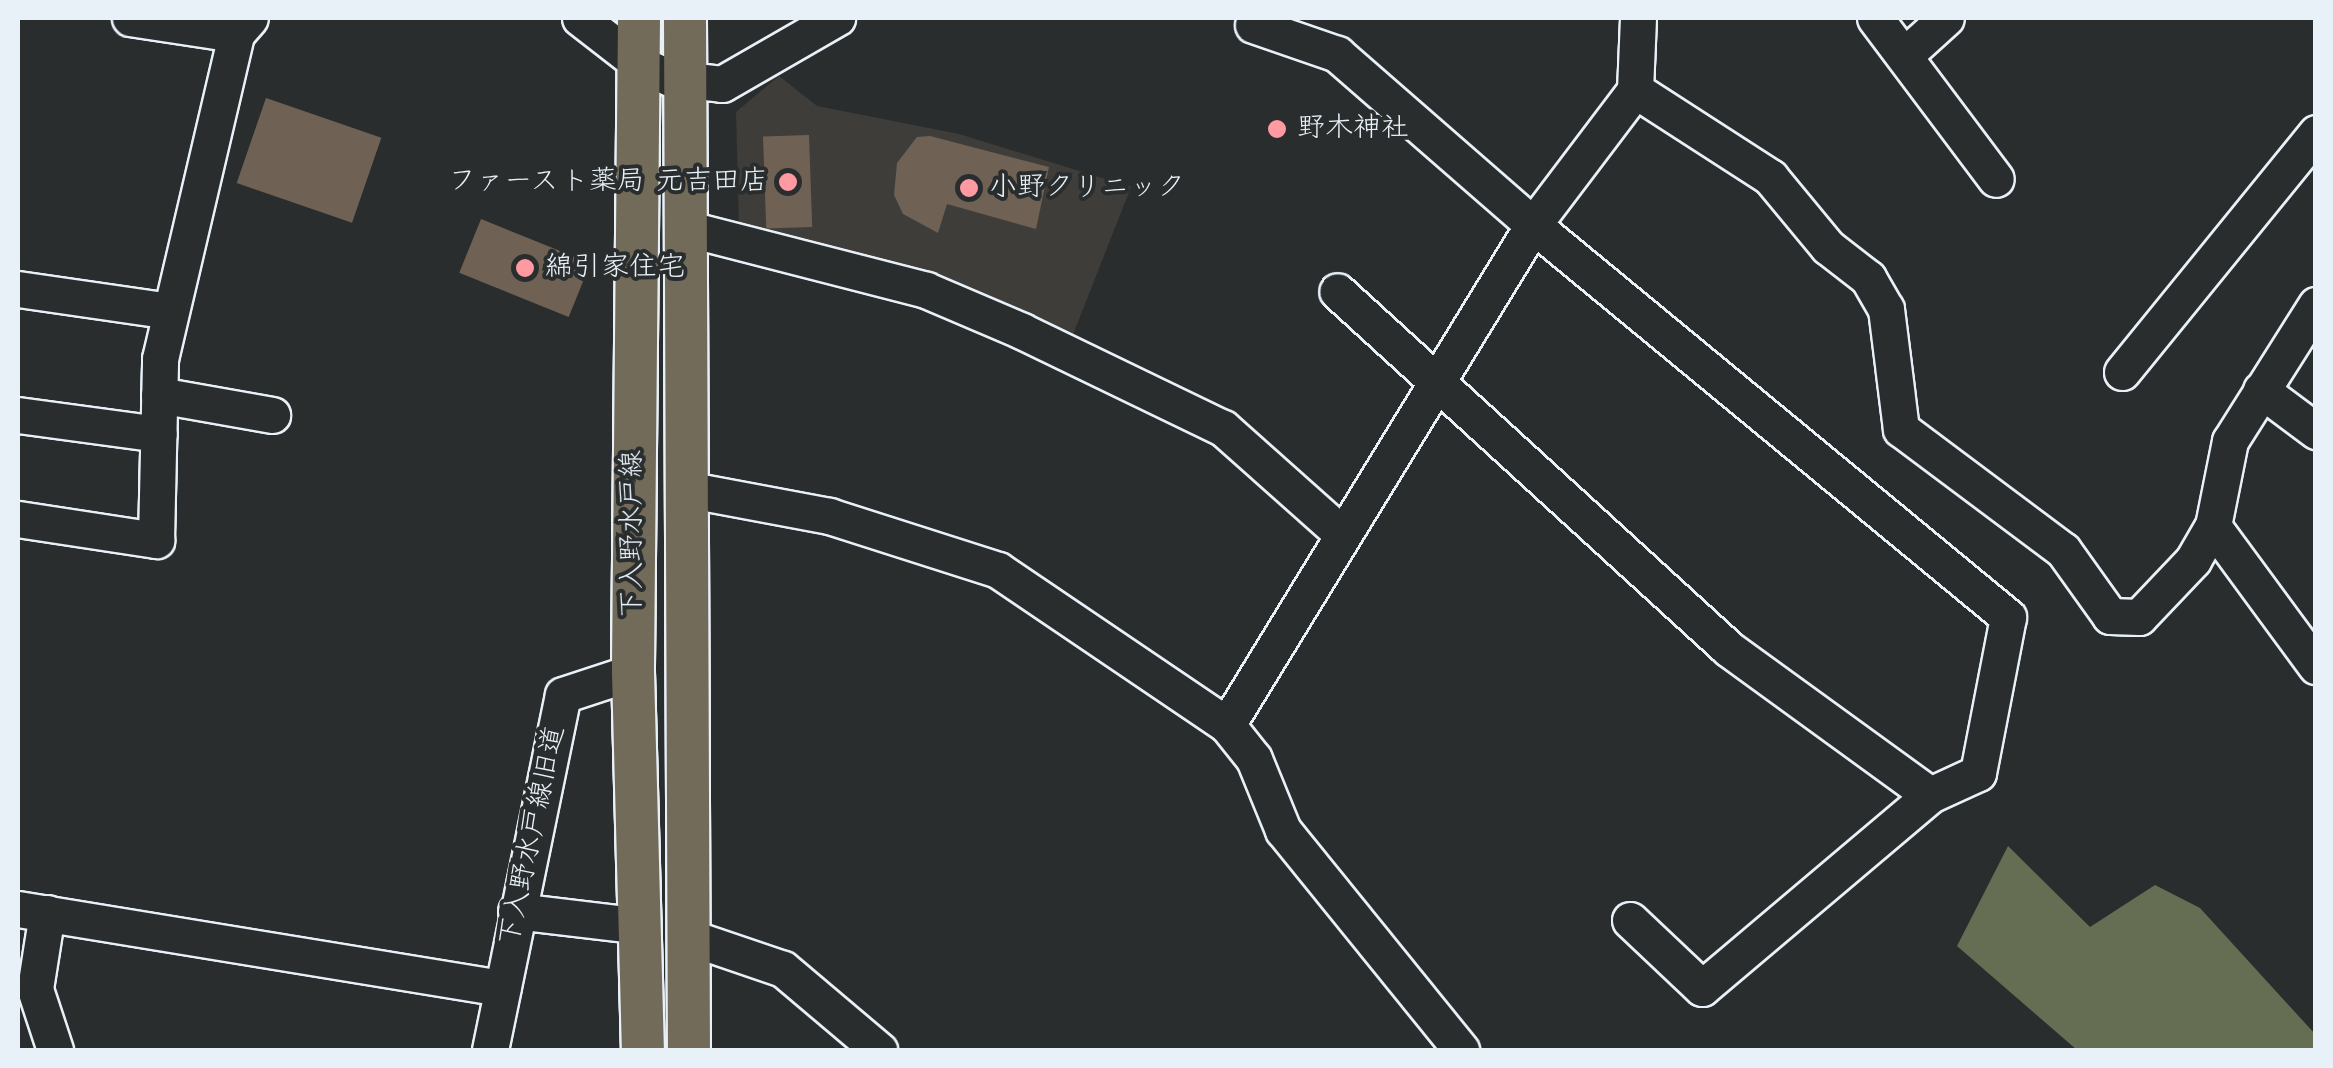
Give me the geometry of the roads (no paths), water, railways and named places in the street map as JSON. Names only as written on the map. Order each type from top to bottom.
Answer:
[{"type":"main road","name":"下入野水戸線","points":[[638,18],[633,672],[642,1050]]},
{"type":"main road","name":"下入野水戸線","points":[[685,18],[688,1050]]},
{"type":"street","points":[[18,519],[156,540],[159,395],[170,311],[242,26],[130,18]]},
{"type":"street","points":[[580,18],[638,62],[684,80],[736,81],[838,18]]},
{"type":"street","points":[[1226,725],[1533,225],[1634,90],[1638,18]]},
{"type":"street","points":[[1874,18],[1996,179]]},
{"type":"street","points":[[1905,55],[1946,18]]},
{"type":"street","points":[[1253,25],[1338,54],[1533,225],[2008,617],[1978,773],[1930,795],[1702,988],[1630,920]]},
{"type":"street","points":[[1634,90],[1770,177],[1828,247],[1868,278],[1886,308],[1901,429],[2063,550],[2110,616],[2140,617],[2193,560],[2213,526],[2230,440],[2316,305]]},
{"type":"street","points":[[2122,372],[2316,134]]},
{"type":"street","points":[[686,228],[926,290],[1022,331],[1224,428],[1341,533]]},
{"type":"street","points":[[18,289],[170,311]]},
{"type":"street","points":[[1337,291],[1728,648],[1930,795]]},
{"type":"street","points":[[2261,390],[2316,431]]},
{"type":"street","points":[[159,395],[272,415]]},
{"type":"street","points":[[18,415],[159,434]]},
{"type":"street","points":[[685,489],[829,516],[998,570],[1226,725],[1254,759],[1283,830],[1461,1050]]},
{"type":"street","points":[[2213,526],[2316,666]]},
{"type":"street","name":"下入野水戸線旧道","points":[[490,1050],[563,694],[633,672]]},
{"type":"street","points":[[56,1050],[36,990],[32,911],[502,988]]},
{"type":"street","points":[[516,911],[640,926]]},
{"type":"street","points":[[686,936],[783,969],[880,1050]]},
{"type":"place","name":"野木神社","points":[[1277,129]]},
{"type":"place","name":"ファースト薬局 元吉田店","points":[[788,182]]},
{"type":"place","name":"小野クリニック","points":[[969,188]]},
{"type":"place","name":"綿引家住宅","points":[[525,268]]}]
